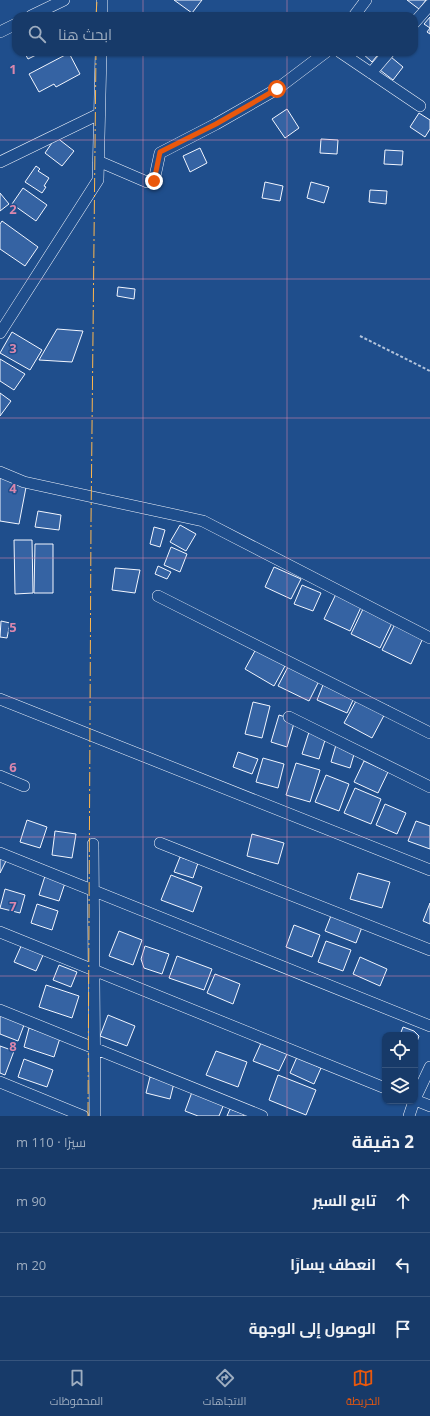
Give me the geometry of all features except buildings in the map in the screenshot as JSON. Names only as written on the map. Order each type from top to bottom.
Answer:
[{"type":"street","points":[[42,0],[53,5]]},
{"type":"street","points":[[39,12],[64,0]]},
{"type":"street","points":[[102,0],[102,12]]},
{"type":"street","points":[[357,12],[366,0]]},
{"type":"street","points":[[418,18],[430,5]]},
{"type":"street","points":[[0,32],[12,26]]},
{"type":"street","points":[[0,333],[98,180],[101,56]]},
{"type":"street","points":[[98,161],[148,182],[154,181],[160,152],[216,124],[277,89],[321,56]]},
{"type":"street","points":[[346,56],[420,106]]},
{"type":"street","points":[[371,73],[386,56]]},
{"type":"street","points":[[0,162],[99,114]]},
{"type":"street","points":[[0,472],[24,482],[203,521],[430,638]]},
{"type":"street","points":[[158,596],[430,733]]},
{"type":"street","points":[[0,699],[430,870]]},
{"type":"street","points":[[290,717],[430,787]]},
{"type":"street","points":[[0,776],[24,786]]},
{"type":"street","points":[[160,843],[430,950]]},
{"type":"street","points":[[93,844],[95,1116]]},
{"type":"street","points":[[0,853],[430,1026]]},
{"type":"street","points":[[0,932],[382,1087]]},
{"type":"street","points":[[0,1010],[262,1116]]},
{"type":"street","points":[[418,1093],[430,1067]]},
{"type":"street","points":[[0,1082],[83,1116]]},
{"type":"street","points":[[418,1101],[430,1106]]},
{"type":"street","points":[[409,1116],[414,1104]]},
{"type":"path","points":[[360,336],[430,371]]},
{"type":"power","points":[[96,12],[97,0]]},
{"type":"power","points":[[88,1116],[91,523],[96,56]]},
{"type":"route","points":[[154,181],[160,152],[216,124],[277,89]]}]
